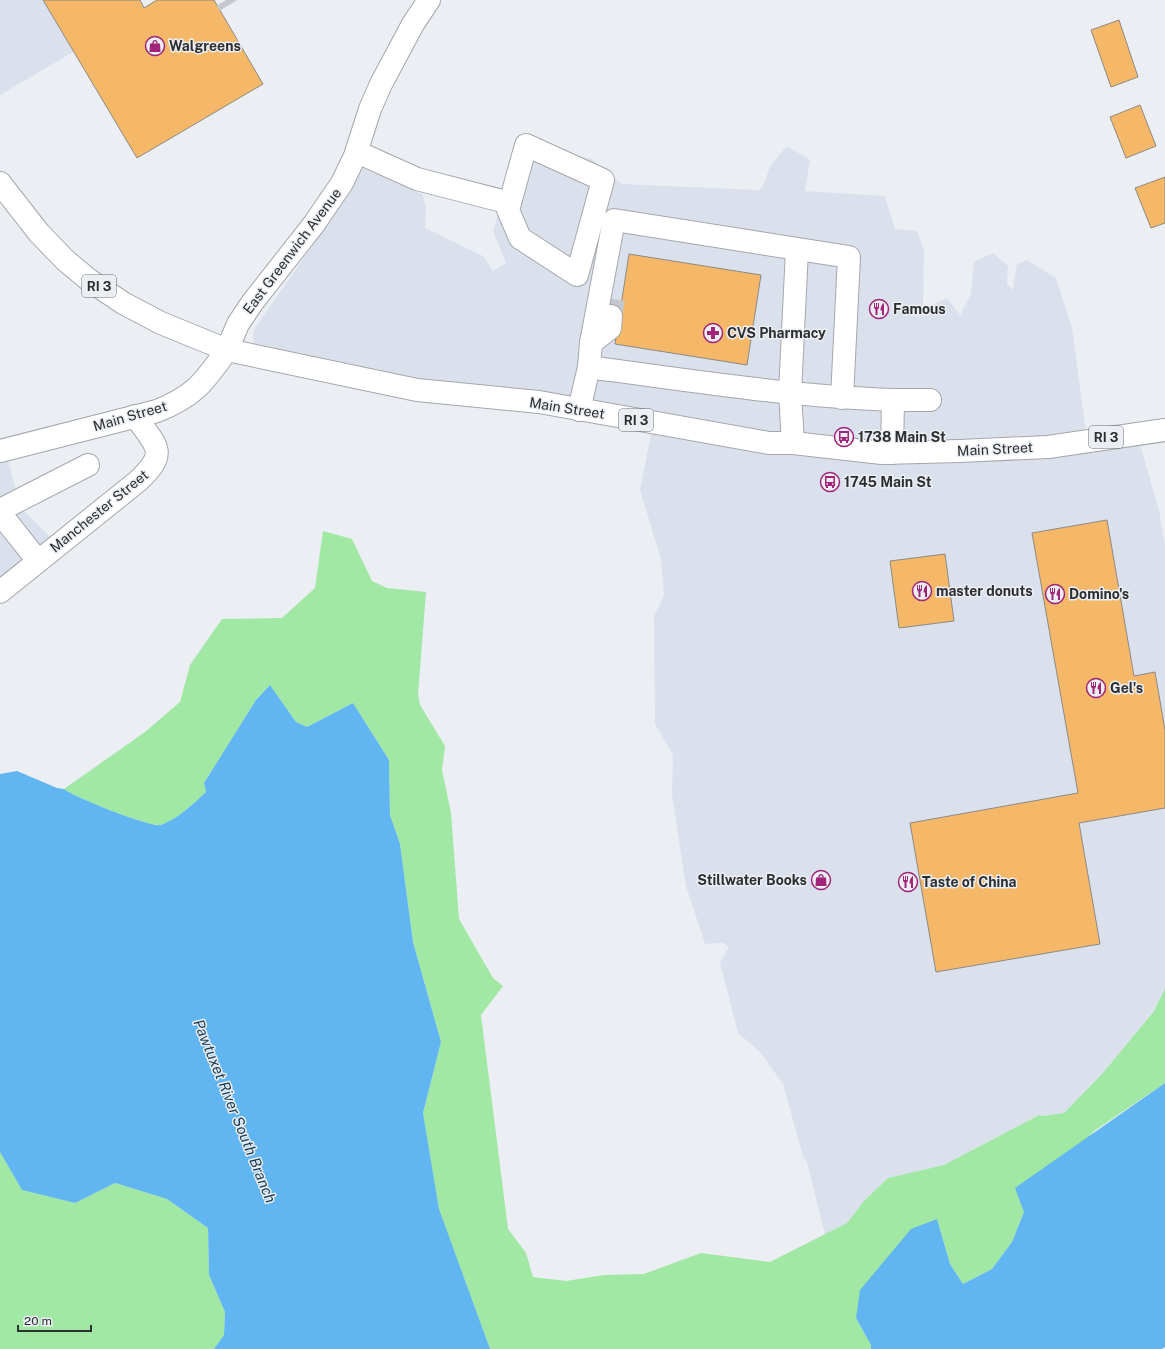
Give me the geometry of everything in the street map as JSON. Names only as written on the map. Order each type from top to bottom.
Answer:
[{"type":"main road","name":"East Greenwich Avenue","points":[[227,350],[238,324],[252,303],[328,206],[342,183],[356,152],[370,109],[381,84],[413,24],[429,0]]},
{"type":"main road","points":[[526,145],[603,180],[577,275],[520,238],[508,210],[510,203],[526,145]]},
{"type":"main road","points":[[356,152],[416,179],[510,203]]},
{"type":"main road","name":"RI 3","points":[[0,183],[39,233],[65,260],[89,280],[123,303],[161,323],[227,350]]},
{"type":"main road","points":[[579,410],[589,367],[591,343],[614,220],[849,257],[842,398]]},
{"type":"main road","points":[[793,443],[790,393],[797,250]]},
{"type":"main road","points":[[591,343],[610,328],[615,289],[604,268]]},
{"type":"main road","name":"Main Street","points":[[0,451],[157,411],[187,397],[201,384],[227,350],[417,390],[539,402],[769,443],[793,443],[892,453],[1048,447],[1165,430]]},
{"type":"main road","points":[[589,367],[758,390],[842,398],[930,400]]},
{"type":"main road","points":[[892,453],[893,400]]},
{"type":"main road","name":"Manchester Street","points":[[0,592],[138,481],[152,467],[156,460],[157,450],[153,441],[136,416]]},
{"type":"main road","points":[[38,561],[0,512],[88,465]]},
{"type":"shaded area","points":[[0,0],[137,0],[126,21],[0,95]]},
{"type":"shaded area","points":[[526,146],[592,159],[622,184],[759,190],[764,184],[770,166],[787,146],[810,160],[805,191],[885,196],[895,229],[917,231],[924,250],[923,309],[947,298],[962,317],[961,313],[971,294],[974,262],[993,253],[1008,266],[1007,284],[1013,290],[1017,264],[1027,260],[1056,278],[1072,328],[1087,440],[1138,438],[1159,510],[1165,546],[1165,988],[1154,1010],[1102,1074],[1064,1113],[1042,1116],[1038,1115],[944,1165],[888,1178],[864,1201],[847,1223],[825,1235],[807,1162],[803,1156],[783,1084],[760,1052],[738,1033],[720,962],[729,947],[723,943],[705,944],[686,886],[672,795],[673,755],[655,724],[654,616],[664,596],[661,559],[640,490],[652,429],[315,369],[268,371],[262,369],[253,338],[254,329],[334,215],[353,166],[357,166],[422,194],[426,206],[425,228],[483,256],[493,271],[506,263],[493,231],[516,151]]},
{"type":"shaded area","points":[[6,451],[20,507],[57,544],[0,592],[0,453]]},
{"type":"green space","points":[[323,531],[352,539],[372,581],[387,588],[426,592],[418,695],[420,705],[445,746],[442,770],[451,813],[459,919],[493,978],[503,986],[481,1015],[508,1229],[526,1253],[533,1277],[566,1281],[604,1275],[644,1274],[701,1253],[770,1262],[847,1223],[864,1201],[888,1178],[944,1165],[1039,1115],[1042,1116],[1064,1113],[1102,1074],[1154,1011],[1165,988],[1165,1083],[1094,1131],[1024,1212],[1012,1242],[992,1269],[963,1284],[950,1264],[937,1219],[856,1318],[871,1345],[871,1349],[490,1349],[439,1210],[423,1113],[441,1042],[413,942],[400,844],[390,815],[389,760],[353,703],[307,727],[296,722],[270,685],[256,700],[204,783],[206,792],[179,815],[161,825],[143,822],[112,811],[64,789],[145,732],[180,702],[190,665],[222,619],[282,618],[315,588]]},
{"type":"green space","points":[[0,1152],[22,1190],[75,1203],[115,1183],[167,1199],[208,1228],[209,1275],[225,1312],[224,1335],[214,1349],[0,1349]]},
{"type":"water","name":"Pawtuxet River South Branch","points":[[270,685],[296,722],[307,727],[353,703],[389,760],[390,815],[400,844],[413,942],[441,1042],[423,1113],[439,1209],[490,1349],[214,1349],[224,1335],[225,1312],[209,1275],[208,1228],[167,1199],[115,1183],[75,1203],[22,1190],[0,1152],[0,774],[17,771],[57,788],[64,789],[112,811],[143,822],[161,825],[179,815],[206,792],[204,783],[256,700]]},
{"type":"water","points":[[1165,1083],[1165,1347],[1162,1349],[871,1349],[871,1345],[856,1318],[860,1290],[911,1229],[937,1219],[950,1264],[963,1284],[992,1269],[1012,1242],[1024,1212],[1015,1188]]},
{"type":"building","name":"Walgreens","points":[[43,0],[140,0],[144,8],[157,0],[214,0],[263,84],[137,158]]},
{"type":"building","points":[[1119,20],[1138,77],[1111,87],[1091,30]]},
{"type":"building","points":[[1140,105],[1156,146],[1126,158],[1110,117]]},
{"type":"building","points":[[1165,177],[1165,223],[1151,228],[1135,188]]},
{"type":"building","name":"CVS Pharmacy","points":[[629,254],[761,275],[747,365],[615,344]]},
{"type":"building","points":[[1107,520],[1134,676],[1155,672],[1165,730],[1165,808],[1079,823],[1100,944],[936,972],[910,823],[1078,793],[1032,533]]},
{"type":"building","name":"master donuts","points":[[945,554],[954,621],[899,628],[890,561]]},
{"type":"tunnel","points":[[226,0],[229,5]]},
{"type":"tunnel","points":[[611,316],[614,299]]},
{"type":"place","name":"Walgreens","points":[[155,46]]},
{"type":"place","name":"Famous","points":[[879,309]]},
{"type":"place","name":"CVS Pharmacy","points":[[713,333]]},
{"type":"place","name":"1738 Main St","points":[[844,437]]},
{"type":"place","name":"1745 Main St","points":[[830,482]]},
{"type":"place","name":"master donuts","points":[[922,591]]},
{"type":"place","name":"Domino's","points":[[1055,594]]},
{"type":"place","name":"Gel's","points":[[1096,688]]},
{"type":"place","name":"Stillwater Books","points":[[821,880]]},
{"type":"place","name":"Taste of China","points":[[908,882]]}]
